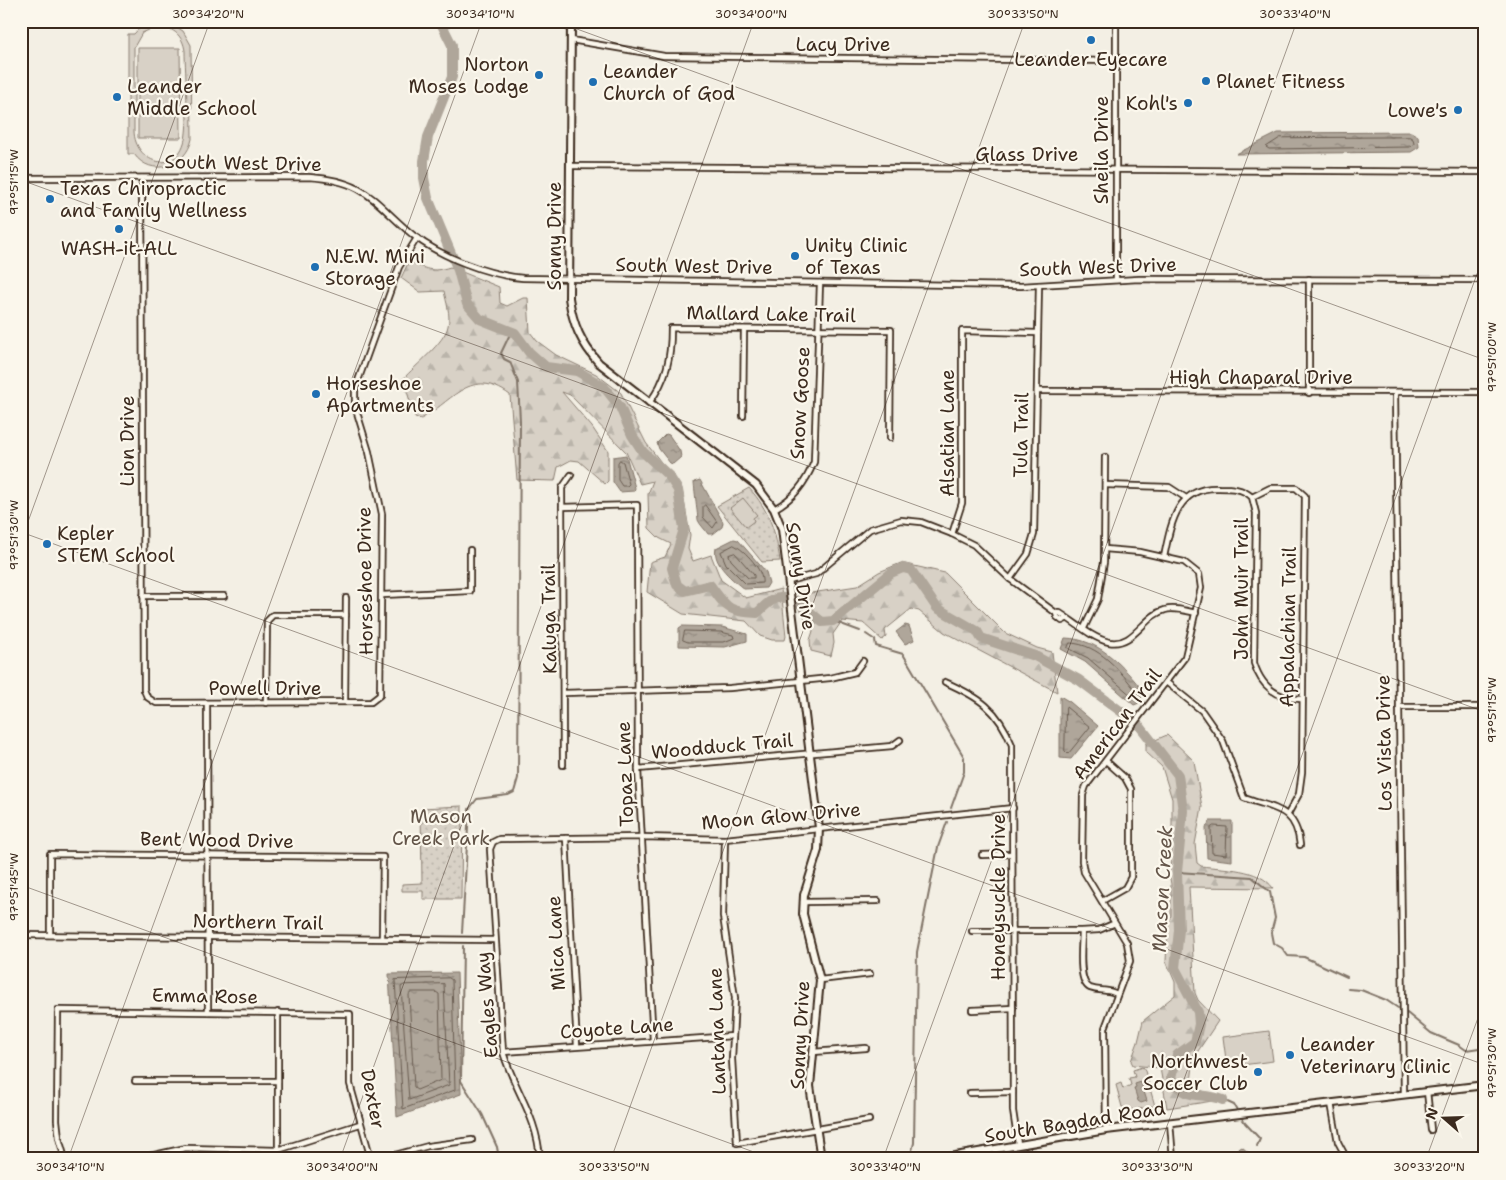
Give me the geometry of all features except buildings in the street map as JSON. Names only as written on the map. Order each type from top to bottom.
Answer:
[{"type":"street","name":"Sonny Drive","points":[[571,21],[569,279],[571,316],[580,340],[599,363],[748,479],[763,493],[774,509],[782,529],[790,581],[808,754],[819,828],[818,850],[803,902],[805,928],[820,980],[810,1086],[821,1159]]},
{"type":"street","name":"Sheila Drive","points":[[1116,21],[1116,280]]},
{"type":"street","name":"Lacy Drive","points":[[570,40],[664,56],[1116,61]]},
{"type":"street","name":"Glass Drive","points":[[570,166],[1485,172]]},
{"type":"street","name":"South West Drive","points":[[21,178],[309,177],[341,181],[372,197],[417,238],[445,254],[479,269],[512,277],[1039,285],[1116,280],[1485,280]]},
{"type":"street","name":"Lion Drive","points":[[142,178],[144,690],[152,701]]},
{"type":"street","name":"Horseshoe Drive","points":[[377,699],[380,691],[382,514],[369,452],[355,406],[355,389],[399,267],[417,238]]},
{"type":"street","points":[[1309,279],[1309,393]]},
{"type":"street","name":"Snow Goose","points":[[774,509],[786,502],[800,489],[814,462],[820,283]]},
{"type":"street","name":"Tula Trail","points":[[1010,579],[1028,554],[1034,534],[1039,285]]},
{"type":"street","name":"Mallard Lake Trail","points":[[649,403],[668,371],[671,328],[891,330],[890,438]]},
{"type":"street","points":[[743,416],[744,329]]},
{"type":"street","name":"Alsatian Lane","points":[[952,534],[962,503],[962,331],[1038,333]]},
{"type":"street","name":"High Chaparal Drive","points":[[1037,391],[1485,392]]},
{"type":"street","name":"Los Vista Drive","points":[[1395,392],[1404,1094]]},
{"type":"street","points":[[1084,628],[1098,599],[1105,549],[1105,457]]},
{"type":"street","name":"Kaluga Trail","points":[[564,765],[562,488],[571,475]]},
{"type":"street","points":[[1105,485],[1166,486],[1175,489],[1186,498],[1171,525],[1164,557]]},
{"type":"street","name":"John Muir Trail","points":[[1186,498],[1195,491],[1209,487],[1236,489],[1252,497],[1256,513],[1254,663],[1258,672],[1275,693],[1285,699],[1301,700]]},
{"type":"street","name":"Appalachian Trail","points":[[1252,497],[1273,487],[1296,488],[1305,496],[1301,700],[1302,772],[1299,794],[1288,814]]},
{"type":"street","name":"Topaz Lane","points":[[562,507],[637,505],[638,769],[653,1041]]},
{"type":"street","points":[[790,581],[816,574],[870,528],[901,520],[921,522],[974,545],[1010,579],[1056,614],[1059,619],[1066,619],[1107,641],[1120,642],[1128,638],[1157,613],[1164,610],[1196,613]]},
{"type":"street","name":"American Trail","points":[[1105,549],[1130,550],[1188,564],[1199,574],[1200,588],[1187,652],[1086,786],[1083,795],[1082,867],[1113,924],[1127,944],[1131,957],[1106,1023],[1104,1034],[1106,1130]]},
{"type":"street","points":[[382,595],[470,591],[470,550]]},
{"type":"street","points":[[143,596],[224,596]]},
{"type":"street","points":[[345,702],[346,598]]},
{"type":"street","points":[[266,703],[267,621],[273,615],[346,615]]},
{"type":"street","points":[[564,693],[730,688],[799,681],[855,672],[863,661]]},
{"type":"street","name":"Honeysuckle Drive","points":[[945,682],[969,692],[988,705],[1005,726],[1012,745],[1013,1092],[1018,1144]]},
{"type":"street","points":[[1166,682],[1202,711],[1223,741],[1244,798],[1288,814],[1298,830],[1300,844]]},
{"type":"street","name":"Powell Drive","points":[[152,701],[266,703],[371,702],[377,699]]},
{"type":"street","points":[[208,703],[208,1012]]},
{"type":"street","points":[[1399,706],[1485,707]]},
{"type":"street","name":"Woodduck Trail","points":[[638,769],[892,746],[900,740]]},
{"type":"street","points":[[1102,901],[1125,888],[1131,877],[1131,789],[1128,781],[1106,760]]},
{"type":"street","name":"Moon Glow Drive","points":[[493,842],[499,839],[642,837],[725,839],[1013,808]]},
{"type":"street","name":"Mica Lane","points":[[566,838],[578,1046]]},
{"type":"street","name":"Lantana Lane","points":[[725,839],[723,916],[735,998],[733,1036],[737,1143],[816,1128]]},
{"type":"street","name":"Eagles Way","points":[[493,842],[490,849],[503,1052],[511,1076],[533,1118],[538,1136],[540,1159]]},
{"type":"street","name":"Bent Wood Drive","points":[[50,935],[50,854],[208,855],[383,857],[382,938]]},
{"type":"street","points":[[982,855],[1012,854]]},
{"type":"street","points":[[803,902],[878,902]]},
{"type":"street","points":[[972,931],[1082,931],[1099,930],[1113,924]]},
{"type":"street","points":[[1082,931],[1082,975],[1084,983],[1090,988],[1106,989],[1117,994]]},
{"type":"street","name":"Northern Trail","points":[[21,936],[496,940]]},
{"type":"street","points":[[820,980],[870,974]]},
{"type":"street","points":[[972,1010],[1013,1008]]},
{"type":"street","name":"Emma Rose","points":[[65,1159],[59,1138],[57,1120],[58,1010],[350,1014]]},
{"type":"street","points":[[278,1012],[278,1150]]},
{"type":"street","name":"Dexter","points":[[350,1014],[350,1084],[360,1124],[372,1159]]},
{"type":"street","name":"Coyote Lane","points":[[503,1052],[733,1036]]},
{"type":"street","points":[[813,1052],[866,1048]]},
{"type":"street","points":[[135,1082],[278,1081]]},
{"type":"street","name":"South Bagdad Road","points":[[938,1159],[1106,1130],[1485,1085]]},
{"type":"street","points":[[1427,1091],[1431,1130]]},
{"type":"street","points":[[970,1092],[1013,1092]]},
{"type":"street","points":[[1332,1103],[1338,1142],[1348,1159]]},
{"type":"street","points":[[816,1128],[869,1120]]},
{"type":"street","points":[[1170,1122],[1173,1159]]},
{"type":"street","points":[[136,1159],[186,1148],[278,1150],[360,1124]]},
{"type":"street","points":[[380,1159],[428,1146],[472,1140]]},
{"type":"green space","points":[[167,21],[183,31],[191,45],[192,139],[183,157],[167,166],[158,167],[149,166],[134,154],[128,154],[128,34],[134,34],[141,27],[149,23]],"holes":[[[156,27],[162,27],[176,33],[184,45],[187,98],[187,124],[184,143],[179,153],[172,159],[164,162],[156,161],[141,151],[136,142],[134,131],[134,47],[142,33]]]},
{"type":"green space","points":[[138,48],[180,48],[181,138],[138,138]]},
{"type":"green space","points":[[409,261],[429,269],[438,270],[450,267],[499,287],[500,303],[507,306],[523,298],[528,298],[530,332],[537,341],[556,355],[596,374],[621,393],[646,443],[682,489],[690,535],[688,549],[693,561],[711,555],[721,580],[746,598],[781,589],[785,640],[772,640],[760,636],[746,621],[683,614],[647,592],[650,562],[665,557],[671,544],[659,538],[649,528],[648,494],[653,481],[640,484],[626,452],[570,395],[562,392],[592,427],[608,451],[608,481],[605,484],[579,461],[571,460],[558,467],[555,481],[517,480],[510,395],[496,387],[484,384],[473,385],[463,389],[421,419],[415,417],[403,379],[429,354],[441,339],[446,332],[449,317],[444,291],[420,292],[401,278]]},
{"type":"green space","points":[[749,488],[767,513],[776,540],[780,561],[762,562],[717,506]]},
{"type":"green space","points":[[743,498],[757,515],[753,518],[754,521],[746,527],[730,508]]},
{"type":"green space","points":[[901,563],[945,573],[1005,633],[1037,648],[1052,652],[1057,692],[944,632],[919,611],[911,609],[885,630],[886,637],[882,640],[863,623],[842,621],[833,634],[834,643],[831,656],[811,651],[810,640],[813,631],[799,608],[798,595],[857,586],[879,572]]},
{"type":"green space","points":[[1167,735],[1194,761],[1202,807],[1195,844],[1197,863],[1201,866],[1250,873],[1267,881],[1273,888],[1189,887],[1195,993],[1198,1000],[1218,1021],[1194,1057],[1191,1082],[1196,1089],[1223,1097],[1219,1100],[1167,1108],[1160,1068],[1133,1065],[1131,1061],[1143,1021],[1175,995],[1175,982],[1166,961],[1168,922],[1171,916],[1169,873],[1172,854],[1172,799],[1162,767],[1146,752],[1146,744]]},
{"type":"green space","name":"Mason Creek Park","points":[[462,806],[461,899],[423,899],[423,891],[402,891],[402,884],[422,883],[421,808]]},
{"type":"green space","points":[[1269,1031],[1273,1061],[1227,1067],[1223,1037]]},
{"type":"green space","points":[[1142,1067],[1145,1071],[1155,1106],[1134,1110],[1122,1107],[1116,1085],[1121,1083],[1123,1089],[1131,1085],[1129,1078],[1135,1077],[1133,1070]]},
{"type":"water","points":[[1411,132],[1418,136],[1419,147],[1411,152],[1236,154],[1278,133]]},
{"type":"water","points":[[666,434],[669,435],[680,451],[681,457],[673,464],[670,463],[659,449],[657,443]]},
{"type":"water","points":[[626,455],[635,488],[634,491],[620,492],[613,482],[613,457]]},
{"type":"water","points":[[700,480],[723,522],[722,527],[713,534],[708,534],[698,520],[694,482]]},
{"type":"water","points":[[734,539],[738,540],[766,572],[769,583],[766,588],[744,589],[720,566],[717,560],[716,548]]},
{"type":"water","points":[[905,625],[909,626],[914,640],[905,644],[896,632]]},
{"type":"water","points":[[682,626],[722,627],[747,634],[747,641],[725,647],[679,646],[679,628]]},
{"type":"water","points":[[1065,638],[1089,643],[1110,656],[1144,692],[1139,703],[1134,705],[1085,662],[1061,649]]},
{"type":"water","points":[[1060,696],[1098,726],[1071,759],[1060,758]]},
{"type":"water","points":[[1210,821],[1232,821],[1232,861],[1207,858],[1206,827]]},
{"type":"water","points":[[457,973],[461,1094],[397,1117],[389,974]]},
{"type":"water","points":[[1141,1082],[1147,1101],[1141,1103],[1138,1101],[1134,1088],[1136,1087],[1135,1084]]},
{"type":"water","points":[[1242,1147],[1256,1159],[1234,1159],[1237,1150]]},
{"type":"waterway","name":"Mason Creek","points":[[440,21],[452,45],[452,77],[428,137],[424,161],[424,178],[428,198],[458,270],[467,304],[480,319],[515,333],[529,352],[546,367],[577,371],[604,387],[620,407],[632,435],[643,452],[669,476],[678,490],[684,529],[672,568],[677,585],[685,591],[710,585],[720,599],[729,607],[734,610],[747,612],[757,613],[773,600],[784,598]]},
{"type":"waterway","points":[[462,933],[469,809],[477,799],[508,795],[514,792],[518,778],[520,421],[518,382],[510,362],[504,359],[501,353],[511,332]]},
{"type":"waterway","name":"Mason Creek","points":[[797,601],[822,622],[833,621],[891,573],[903,568],[911,570],[937,608],[977,631],[981,638],[1035,656],[1079,680],[1131,719]]},
{"type":"waterway","points":[[833,621],[860,631]]},
{"type":"waterway","points":[[866,634],[875,640],[876,646],[903,654],[964,757],[964,772],[951,808]]},
{"type":"waterway","name":"Mason Creek","points":[[1139,725],[1178,775],[1183,811],[1177,872],[1179,930],[1175,968],[1198,1012],[1199,1024],[1195,1042],[1177,1055],[1171,1078],[1176,1085],[1188,1093],[1223,1100]]},
{"type":"waterway","points":[[911,1154],[914,1143],[917,952],[938,847],[947,822]]},
{"type":"waterway","points":[[1177,872],[1252,877],[1270,892],[1275,918],[1271,933],[1273,943],[1282,948],[1288,956],[1304,957],[1347,977]]},
{"type":"waterway","points":[[463,946],[461,1081],[482,1114],[497,1147],[499,1159]]},
{"type":"waterway","points":[[1348,989],[1361,990],[1386,1000],[1398,1008]]},
{"type":"waterway","points":[[1407,1013],[1431,1033],[1466,1050],[1479,1048],[1485,1052]]},
{"type":"waterway","name":"Mason Creek","points":[[1223,1100],[1234,1105],[1245,1123],[1260,1139],[1257,1146]]},
{"type":"place","name":"Leander Eyecare","points":[[1091,40]]},
{"type":"place","name":"Norton Moses Lodge","points":[[539,75]]},
{"type":"place","name":"Planet Fitness","points":[[1206,81]]},
{"type":"place","name":"Leander Church of God","points":[[593,82]]},
{"type":"place","name":"Leander Middle School","points":[[117,97]]},
{"type":"place","name":"Kohl's","points":[[1188,103]]},
{"type":"place","name":"Lowe's","points":[[1458,110]]},
{"type":"place","name":"Texas Chiropractic and Family Wellness","points":[[50,199]]},
{"type":"place","name":"WASH-it-ALL","points":[[119,229]]},
{"type":"place","name":"Unity Clinic of Texas","points":[[795,256]]},
{"type":"place","name":"N.E.W. Mini Storage","points":[[315,267]]},
{"type":"place","name":"Horseshoe Apartments","points":[[316,394]]},
{"type":"place","name":"Kepler STEM School","points":[[47,544]]},
{"type":"place","name":"Leander Veterinary Clinic","points":[[1290,1055]]},
{"type":"place","name":"Northwest Soccer Club","points":[[1258,1072]]}]
